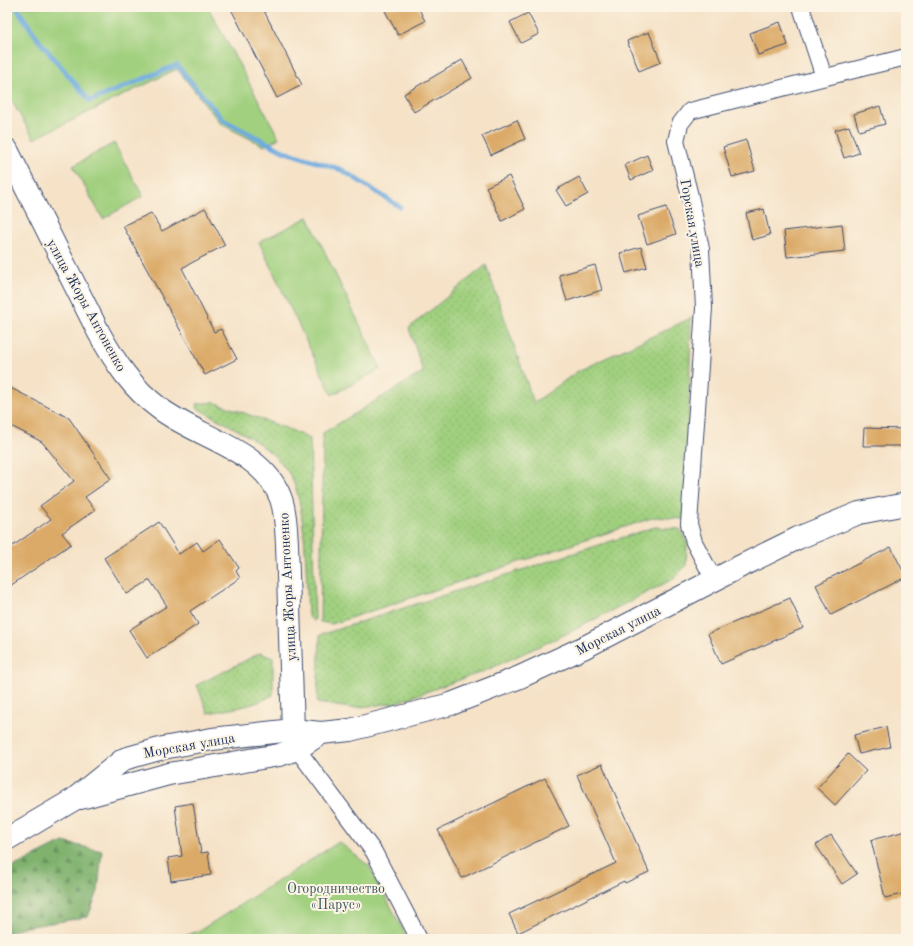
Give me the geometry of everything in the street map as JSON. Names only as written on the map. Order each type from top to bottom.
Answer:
[{"type":"main road","name":"улица Жоры Антоненко","points":[[7,150],[99,333],[116,362],[134,387],[176,420],[244,455],[259,466],[276,488],[281,499],[284,514],[287,544],[295,740]]},
{"type":"main road","name":"Морская улица","points":[[7,839],[72,800],[169,774],[279,755],[295,740],[321,733],[356,729],[451,704],[506,683],[585,647],[798,538],[859,514],[906,504]]},
{"type":"street","points":[[800,7],[824,77]]},
{"type":"street","name":"Горская улица","points":[[714,580],[694,542],[689,524],[704,308],[701,249],[690,196],[676,141],[680,124],[690,111],[906,57]]},
{"type":"street","points":[[295,740],[374,852],[419,939]]},
{"type":"green space","points":[[7,7],[208,7],[279,138],[264,146],[221,124],[177,69],[34,139],[7,93]]},
{"type":"green space","points":[[114,143],[143,196],[103,219],[73,166]]},
{"type":"green space","points":[[308,217],[381,369],[332,395],[259,242]]},
{"type":"green space","points":[[486,265],[534,403],[578,371],[691,318],[688,449],[684,519],[655,517],[332,624],[320,622],[323,433],[423,372],[409,328]]},
{"type":"green space","points":[[214,402],[291,430],[310,439],[315,620],[313,621],[308,616],[305,543],[300,504],[296,488],[290,475],[282,464],[261,445],[235,428],[197,408],[197,404]]},
{"type":"green space","points":[[655,527],[680,529],[687,543],[686,565],[675,578],[568,633],[487,670],[395,703],[351,708],[317,703],[320,635]]},
{"type":"green space","points":[[260,653],[273,658],[273,695],[249,705],[208,713],[197,685]]},
{"type":"green space","points":[[63,842],[102,851],[98,891],[88,917],[20,928],[7,934],[7,870]]},
{"type":"green space","name":"Огородничество «Парус»","points":[[339,842],[369,866],[408,939],[174,939],[199,931]]},
{"type":"building","points":[[230,7],[262,7],[302,85],[277,98]]},
{"type":"building","points":[[383,7],[418,7],[425,21],[398,35]]},
{"type":"building","points":[[528,13],[539,34],[521,43],[510,22]]},
{"type":"building","points":[[780,22],[788,45],[758,55],[750,33]]},
{"type":"building","points":[[649,32],[661,62],[639,71],[627,41]]},
{"type":"building","points":[[462,60],[472,78],[414,112],[404,94]]},
{"type":"building","points":[[880,106],[885,124],[859,131],[854,114]]},
{"type":"building","points":[[517,120],[525,139],[491,155],[482,136]]},
{"type":"building","points":[[849,126],[859,153],[844,158],[835,130]]},
{"type":"building","points":[[746,140],[755,171],[732,177],[723,147]]},
{"type":"building","points":[[647,155],[653,170],[631,180],[625,165]]},
{"type":"building","points":[[509,176],[525,209],[502,221],[486,187]]},
{"type":"building","points":[[579,177],[588,194],[566,206],[556,190]]},
{"type":"building","points":[[666,207],[676,234],[647,244],[638,216]]},
{"type":"building","points":[[205,208],[225,245],[182,268],[214,332],[221,329],[237,359],[205,375],[123,226],[151,213],[162,231]]},
{"type":"building","points":[[764,209],[770,235],[752,240],[746,213]]},
{"type":"building","points":[[842,224],[845,251],[787,257],[784,231]]},
{"type":"building","points":[[641,247],[647,267],[626,273],[620,253]]},
{"type":"building","points":[[595,265],[602,290],[567,301],[559,275]]},
{"type":"building","points":[[7,386],[69,418],[111,479],[85,497],[95,510],[62,533],[71,544],[7,588],[7,550],[51,519],[40,506],[74,481],[42,442],[7,424]]},
{"type":"building","points":[[864,428],[906,429],[906,446],[863,446]]},
{"type":"building","points":[[159,522],[179,554],[197,542],[203,551],[220,539],[239,568],[236,571],[240,578],[190,611],[198,624],[147,658],[129,630],[167,606],[150,580],[127,594],[104,558]]},
{"type":"building","points":[[891,547],[906,577],[831,615],[816,585]]},
{"type":"building","points":[[790,598],[803,628],[721,664],[708,634]]},
{"type":"building","points":[[886,727],[890,747],[859,754],[854,735]]},
{"type":"building","points":[[848,754],[866,771],[835,805],[817,788]]},
{"type":"building","points":[[602,764],[649,872],[625,883],[624,881],[518,933],[509,914],[616,863],[577,775]]},
{"type":"building","points":[[545,778],[569,826],[462,878],[438,830]]},
{"type":"building","points":[[193,803],[201,853],[208,852],[211,875],[171,881],[168,858],[182,856],[175,806]]},
{"type":"building","points":[[906,831],[906,893],[885,898],[871,840]]},
{"type":"building","points":[[831,835],[857,874],[842,884],[816,845]]},
{"type":"waterway","points":[[16,7],[40,42],[90,101],[177,65],[223,120],[283,151],[342,170],[400,207]]}]
